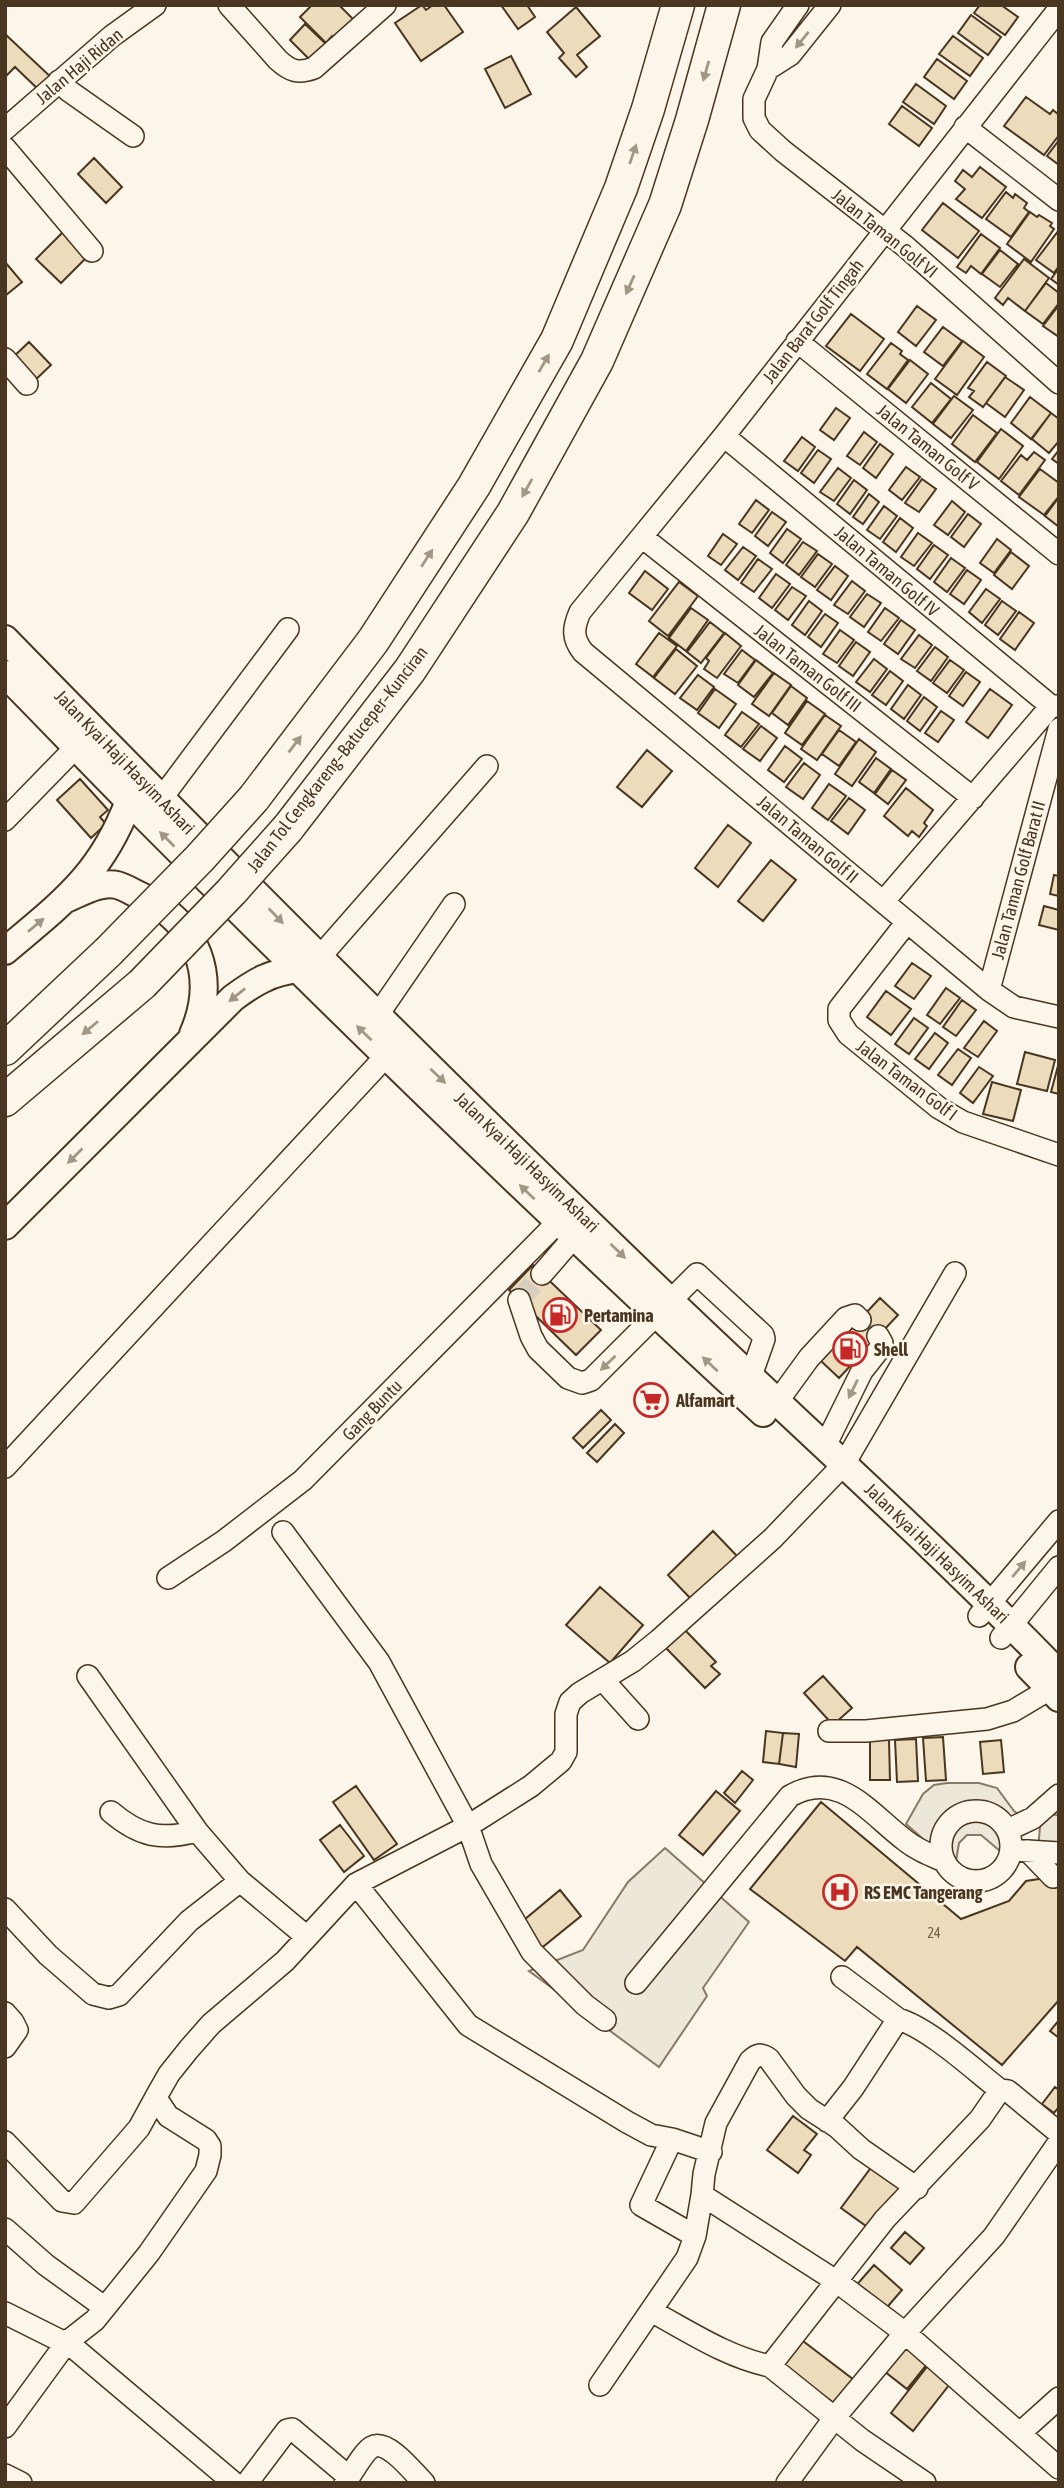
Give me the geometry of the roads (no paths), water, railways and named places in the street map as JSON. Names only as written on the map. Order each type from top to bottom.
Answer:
[{"type":"highway","points":[[5,1049],[108,952],[254,798],[373,641],[474,485],[557,340],[621,188],[648,109],[678,5]]},
{"type":"highway","name":"Jalan Tol Cengkareng–Batuceper–Kunciran","points":[[5,1100],[142,984],[231,892],[288,828],[410,670],[513,513],[597,361],[665,205],[724,5]]},
{"type":"main road","name":"Jalan Kyai Haji Hasyim Ashari","points":[[5,639],[162,799],[387,1055],[839,1470],[984,1609],[1056,1687]]},
{"type":"main road","name":"Jalan Kyai Haji Hasyim Ashari","points":[[5,674],[130,801],[308,964],[377,1016],[573,1227]]},
{"type":"main road","points":[[5,951],[66,899],[96,867],[110,846],[130,801]]},
{"type":"main road","points":[[66,899],[97,886],[116,884],[171,914],[189,935],[201,960],[205,987],[202,1014],[191,1040]]},
{"type":"main road","points":[[5,1226],[233,998],[254,982],[275,972],[308,964]]},
{"type":"main road","name":"Jalan Kyai Haji Hasyim Ashari","points":[[664,1309],[751,1377],[825,1446],[839,1470]]},
{"type":"street","name":"Jalan Haji Ridan","points":[[5,130],[59,81],[127,12],[155,5]]},
{"type":"street","points":[[229,5],[278,60],[286,67],[303,72],[314,68],[375,8]]},
{"type":"street","name":"Jalan Taman Golf VI","points":[[798,5],[772,42],[768,69],[754,99],[753,108],[760,130],[906,247],[1059,383]]},
{"type":"street","points":[[768,69],[790,55],[830,5]]},
{"type":"street","name":"Jalan Barat Golf Tingah","points":[[574,636],[574,626],[580,612],[724,436],[965,127],[1055,23]]},
{"type":"street","points":[[59,81],[133,136]]},
{"type":"street","points":[[965,127],[1059,200]]},
{"type":"street","points":[[5,148],[92,251]]},
{"type":"street","name":"Jalan Taman Golf V","points":[[797,341],[1059,554]]},
{"type":"street","points":[[5,359],[27,384]]},
{"type":"street","name":"Jalan Taman Golf IV","points":[[724,436],[1055,706]]},
{"type":"street","name":"Jalan Taman Golf III","points":[[642,537],[973,798]]},
{"type":"street","points":[[162,799],[288,629]]},
{"type":"street","name":"Jalan Taman Golf II","points":[[574,636],[583,652],[989,990],[1014,1007],[1059,1017]]},
{"type":"street","points":[[883,902],[1055,706]]},
{"type":"street","name":"Jalan Taman Golf Barat II","points":[[989,990],[1059,729]]},
{"type":"street","points":[[5,820],[77,746]]},
{"type":"street","points":[[308,964],[487,766]]},
{"type":"street","points":[[377,1016],[454,904]]},
{"type":"street","name":"Jalan Taman Golf I","points":[[907,922],[839,1009],[839,1020],[848,1034],[939,1108],[963,1122],[1059,1155]]},
{"type":"street","points":[[5,1467],[387,1055]]},
{"type":"street","points":[[542,1274],[573,1227]]},
{"type":"street","name":"Gang Buntu","points":[[168,1578],[224,1541],[303,1480],[573,1227]]},
{"type":"street","points":[[5,2142],[62,2201],[74,2203],[139,2128],[169,2074],[211,2024],[285,1961],[356,1884],[468,1826],[531,1786],[561,1761],[566,1752],[566,1714],[570,1702],[633,1661],[659,1640],[773,1538],[839,1470],[954,1273]]},
{"type":"street","points":[[519,1300],[538,1349],[568,1378],[582,1383],[591,1380],[697,1274],[760,1331],[764,1339],[751,1377]]},
{"type":"street","points":[[777,1402],[809,1358],[846,1318],[855,1315],[860,1320]]},
{"type":"street","points":[[825,1446],[862,1371],[881,1348],[882,1343],[878,1336]]},
{"type":"street","points":[[984,1609],[1059,1521]]},
{"type":"street","points":[[282,1532],[379,1662],[468,1826],[481,1864],[532,1952],[605,2020]]},
{"type":"street","points":[[1006,1632],[1059,1567]]},
{"type":"street","points":[[88,1676],[197,1831],[240,1881],[307,1937]]},
{"type":"street","points":[[603,1680],[638,1719]]},
{"type":"street","points":[[829,1731],[866,1731],[987,1720],[1013,1711],[1056,1687]]},
{"type":"street","points":[[636,1983],[790,1796],[801,1790],[817,1786],[835,1789],[855,1798],[905,1840],[944,1861]]},
{"type":"street","points":[[1053,1877],[1016,1844],[1000,1819],[988,1812],[974,1810],[960,1813],[949,1822],[942,1834],[940,1848],[944,1861],[952,1872],[964,1879],[978,1881],[992,1878],[1003,1870],[1016,1844],[1033,1818],[1058,1796]]},
{"type":"street","points":[[111,1812],[139,1833],[184,1835],[197,1831]]},
{"type":"street","points":[[1016,1844],[1059,1853]]},
{"type":"street","points":[[5,1909],[48,1955],[93,1994],[109,1998],[119,1995],[189,1922],[240,1881]]},
{"type":"street","points":[[356,1884],[468,2025],[651,2135],[711,2152]]},
{"type":"street","points":[[842,1977],[898,2019],[930,2036],[1000,2090],[1008,2091],[1059,2133]]},
{"type":"street","points":[[5,2013],[17,2030],[5,2047]]},
{"type":"street","points":[[827,2120],[853,2088],[898,2019]]},
{"type":"street","points":[[600,2385],[687,2258],[695,2236],[704,2174],[716,2123],[750,2061],[756,2055],[763,2054],[769,2059],[809,2109],[827,2120],[860,2149],[917,2188]]},
{"type":"street","points":[[770,2366],[886,2219],[980,2119],[1000,2090]]},
{"type":"street","points":[[5,2427],[67,2342],[95,2320],[149,2253],[206,2171],[210,2146],[206,2140],[168,2116],[161,2108],[157,2095]]},
{"type":"street","points":[[672,2139],[638,2208],[695,2236]]},
{"type":"street","points":[[787,2483],[835,2417],[905,2333],[994,2235],[1059,2142]]},
{"type":"street","points":[[702,2194],[836,2281],[905,2333],[1059,2468]]},
{"type":"street","points":[[5,2229],[46,2265],[104,2307]]},
{"type":"street","points":[[652,2311],[727,2352],[770,2366],[862,2440],[925,2483]]},
{"type":"street","points":[[5,2313],[67,2342],[234,2483]]},
{"type":"street","points":[[1020,2433],[1059,2398]]},
{"type":"street","points":[[247,2483],[288,2430],[292,2429],[347,2480],[369,2449],[380,2445],[388,2448],[424,2483]]},
{"type":"street","points":[[5,2475],[21,2483]]},
{"type":"tunnel","points":[[519,1300],[542,1274]]},
{"type":"place","name":"Pertamina","points":[[560,1315]]},
{"type":"place","name":"Shell","points":[[850,1349]]},
{"type":"place","name":"Alfamart","points":[[651,1400]]},
{"type":"place","name":"RS EMC Tangerang","points":[[840,1892]]}]
